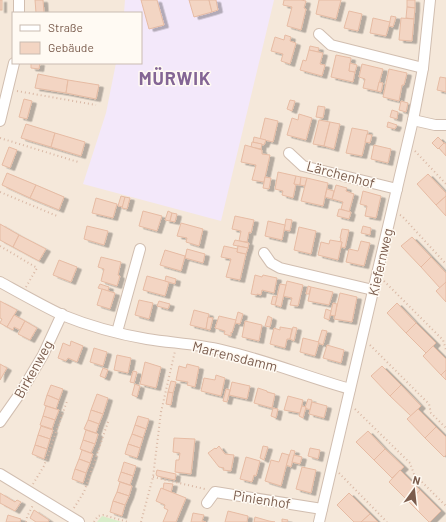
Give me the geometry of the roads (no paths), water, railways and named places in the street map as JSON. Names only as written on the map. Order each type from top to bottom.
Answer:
[{"type":"street","points":[[19,0],[19,12]]},
{"type":"street","name":"Kiefernweg","points":[[319,522],[412,120],[423,68],[430,0]]},
{"type":"street","points":[[319,34],[331,45],[423,68]]},
{"type":"street","points":[[0,121],[14,64]]},
{"type":"street","points":[[412,120],[435,125],[446,125]]},
{"type":"street","name":"Lärchenhof","points":[[289,152],[303,166],[397,189]]},
{"type":"street","points":[[117,332],[140,249]]},
{"type":"street","points":[[264,253],[271,263],[280,268],[373,290]]},
{"type":"street","name":"Marrensdamm","points":[[0,282],[62,314],[89,325],[147,339],[221,350],[260,360],[350,389]]},
{"type":"street","name":"Birkenweg","points":[[0,422],[25,386],[62,314]]},
{"type":"street","points":[[0,474],[79,522]]},
{"type":"street","name":"Pinienhof","points":[[207,503],[215,492],[322,509]]},
{"type":"district","name":"MÜRWIK","points":[[175,78]]}]
